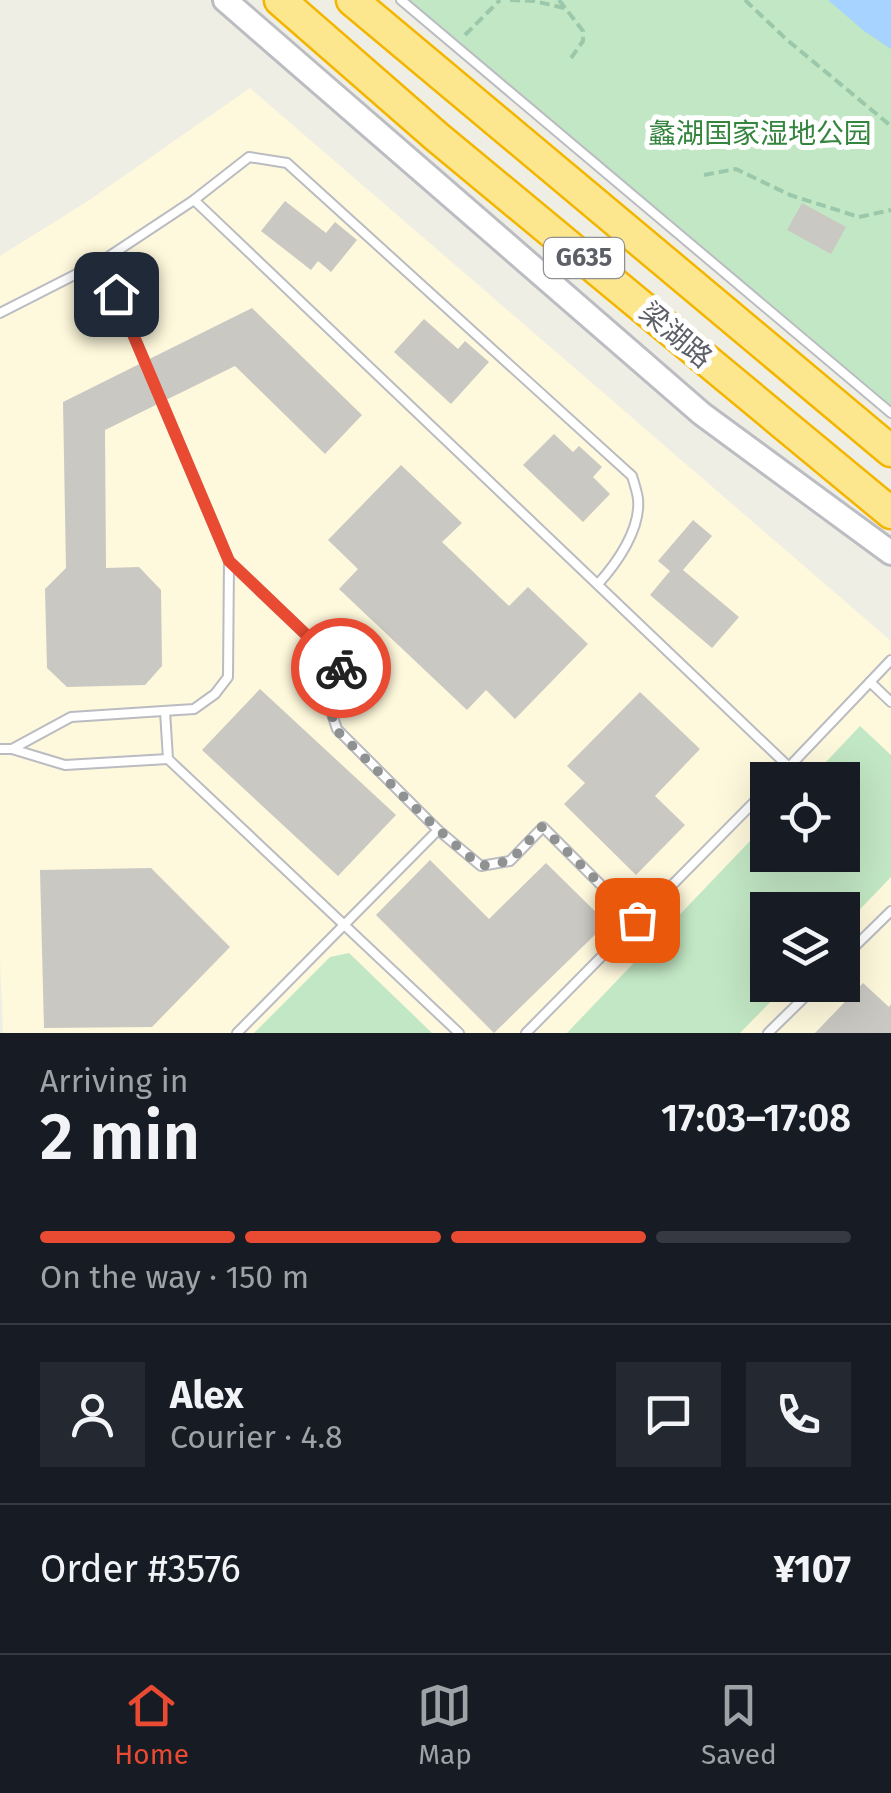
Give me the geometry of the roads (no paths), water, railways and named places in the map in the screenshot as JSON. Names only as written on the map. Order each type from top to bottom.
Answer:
[{"type":"highway","name":"梁湖路","points":[[280,0],[452,149],[891,512]]},
{"type":"highway","name":"梁湖路","points":[[352,0],[891,451]]},
{"type":"main road","points":[[225,0],[702,414],[891,553]]},
{"type":"lane","points":[[402,0],[891,413]]},
{"type":"lane","points":[[0,313],[102,261],[194,200],[250,156],[287,162],[632,476],[639,503],[629,543],[598,584]]},
{"type":"lane","points":[[194,200],[783,762]]},
{"type":"lane","points":[[102,261],[229,561],[343,670],[344,687],[330,708],[336,730],[438,830],[481,866],[510,861],[542,827],[637,920]]},
{"type":"lane","points":[[12,748],[71,717],[194,708],[215,694],[228,676],[229,561]]},
{"type":"lane","points":[[793,762],[891,660]]},
{"type":"lane","points":[[870,682],[891,702]]},
{"type":"lane","points":[[164,711],[168,759],[459,1033]]},
{"type":"lane","points":[[0,749],[12,748],[65,765],[168,759]]},
{"type":"lane","points":[[526,1033],[750,806]]},
{"type":"lane","points":[[237,1033],[438,830]]},
{"type":"lane","points":[[860,942],[891,911]]},
{"type":"lane","points":[[768,1033],[800,1002]]},
{"type":"water","points":[[828,0],[891,0],[891,49],[864,31]]},
{"type":"park label","name":"蠡湖国家湿地公园","points":[[760,133]]}]
